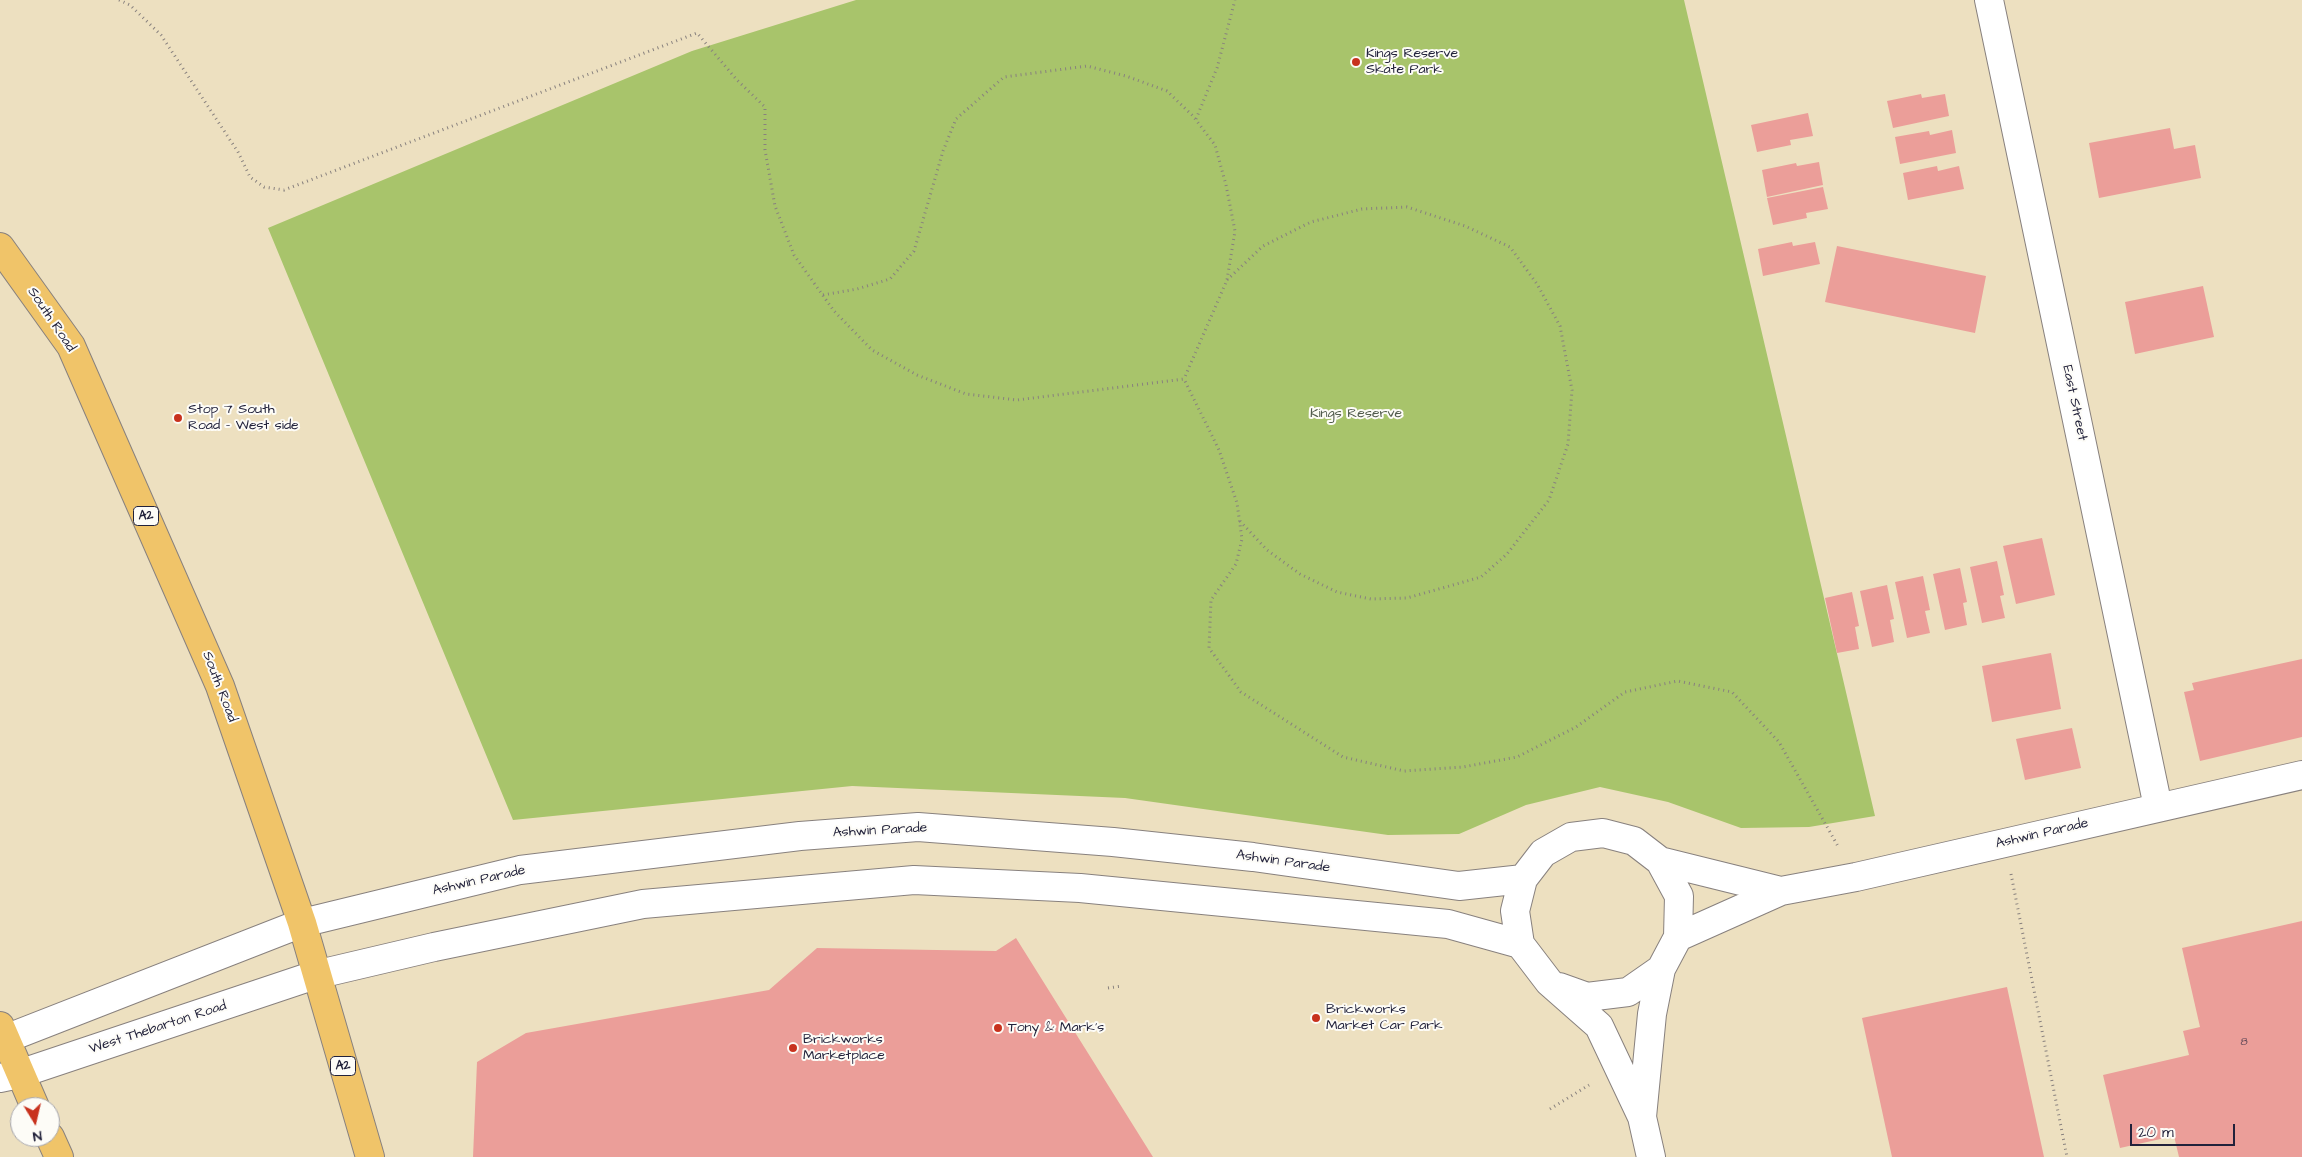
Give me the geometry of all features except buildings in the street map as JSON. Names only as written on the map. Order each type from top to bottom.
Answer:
[{"type":"highway","name":"South Road","points":[[0,247],[71,346],[220,686],[302,923],[315,975],[370,1157]]},
{"type":"highway","points":[[2,1035],[10,1076],[27,1097]]},
{"type":"street","name":"East Street","points":[[1989,0],[2158,807]]},
{"type":"street","name":"Ashwin Parade","points":[[1678,937],[1781,891],[1856,877],[2158,807],[2302,776]]},
{"type":"street","name":"Ashwin Parade","points":[[302,923],[520,870],[800,836],[918,827],[1113,842],[1253,857],[1459,886],[1523,879]]},
{"type":"street","points":[[1642,1117],[1652,1014],[1661,969],[1678,937],[1679,896],[1660,861],[1634,841],[1603,833],[1571,837],[1543,853],[1523,879],[1514,911],[1520,944],[1549,982],[1600,1026],[1642,1117],[1651,1157]]},
{"type":"street","name":"Ashwin Parade","points":[[1660,861],[1781,891]]},
{"type":"street","points":[[315,975],[434,947],[643,904],[914,880],[1058,886],[1448,924],[1520,944]]},
{"type":"street","points":[[2,1035],[302,923]]},
{"type":"street","points":[[1549,982],[1587,997],[1628,992],[1661,969]]},
{"type":"street","name":"West Thebarton Road","points":[[10,1076],[315,975]]},
{"type":"path","points":[[119,0],[130,5],[161,35],[238,152],[250,176],[264,187],[284,190],[697,33],[737,80],[765,107],[765,150],[775,206],[794,255],[834,311],[872,350],[917,375],[966,394],[1017,400],[1184,379]]},
{"type":"path","points":[[1196,120],[1218,68],[1235,0]]},
{"type":"path","points":[[823,295],[857,289],[890,279],[914,251],[943,150],[956,119],[1004,77],[1087,66],[1126,76],[1167,91],[1196,120],[1215,145],[1226,185],[1235,231],[1227,280],[1184,379],[1219,450],[1237,503],[1242,538],[1236,564],[1211,600],[1209,648],[1241,692],[1343,757],[1404,771],[1463,767],[1517,757],[1576,726],[1625,692],[1678,682],[1732,692],[1779,742],[1856,877]]},
{"type":"path","points":[[1227,280],[1263,246],[1312,222],[1362,209],[1407,207],[1465,226],[1510,247],[1537,284],[1560,326],[1572,390],[1568,444],[1549,500],[1507,554],[1481,577],[1407,598],[1371,599],[1337,592],[1300,574],[1267,550],[1239,520]]},
{"type":"path","points":[[2004,844],[2067,1157]]},
{"type":"path","points":[[1108,988],[1122,986]]},
{"type":"path","points":[[1550,1109],[1589,1085]]},
{"type":"green space","name":"Kings Reserve","points":[[856,0],[1684,0],[1875,816],[1809,827],[1741,828],[1668,802],[1600,787],[1526,805],[1459,834],[1388,835],[1125,798],[852,786],[513,820],[268,228],[692,51]]},
{"type":"place","name":"Kings Reserve Skate Park","points":[[1356,62]]},
{"type":"place","name":"Stop 7 South Road - West side","points":[[178,418]]},
{"type":"place","name":"Brickworks Market Car Park","points":[[1316,1018]]},
{"type":"place","name":"Tony & Mark's","points":[[998,1028]]},
{"type":"place","name":"Brickworks Marketplace","points":[[793,1048]]}]
